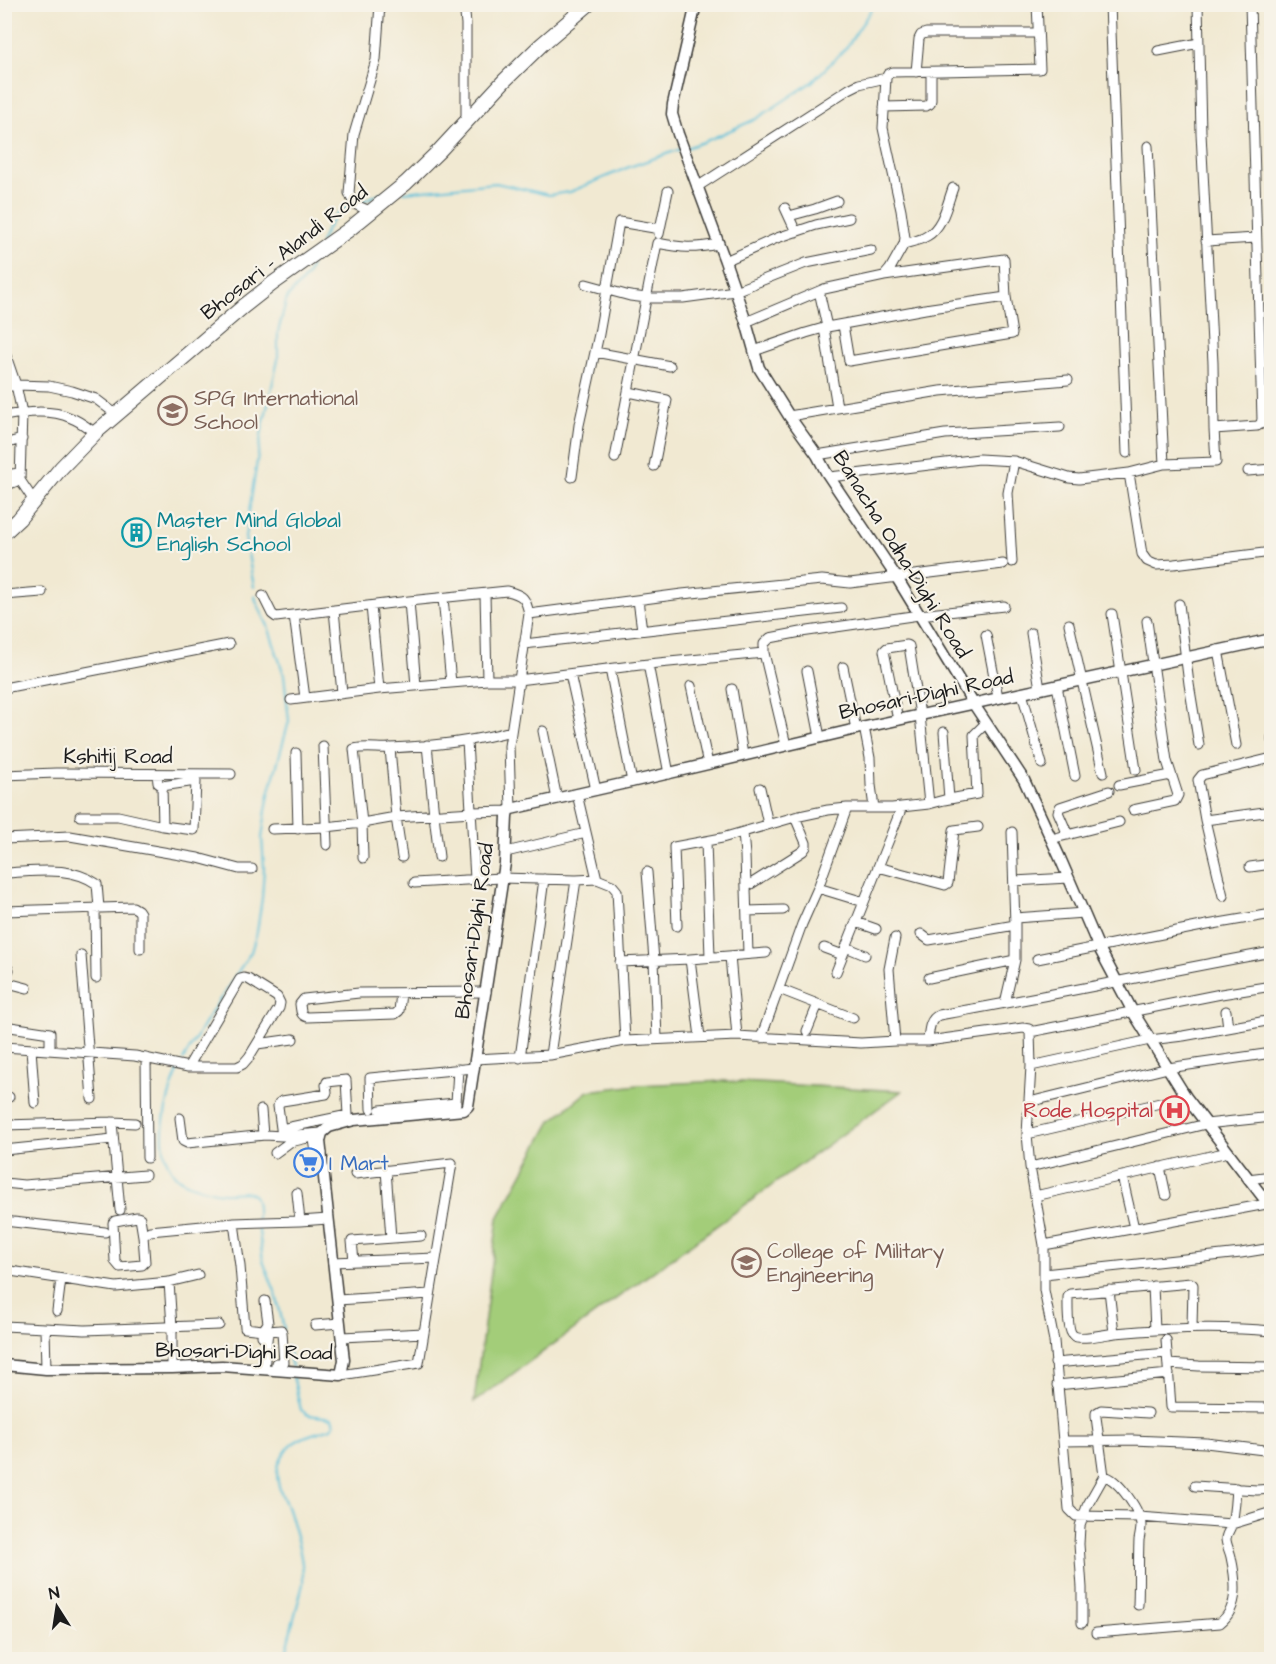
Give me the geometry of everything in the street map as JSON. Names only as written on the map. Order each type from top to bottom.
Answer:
[{"type":"main road","name":"Bhosari - Alandi Road","points":[[4,533],[61,468],[117,415],[244,306],[372,212],[406,183],[526,59],[589,4]]},
{"type":"street","points":[[372,212],[354,204],[349,193],[354,134],[376,60],[380,4]]},
{"type":"street","points":[[464,4],[466,122]]},
{"type":"street","name":"Banacha Odha-Dighi Road","points":[[696,4],[672,114],[725,261],[764,379],[817,455],[897,578],[973,703],[1024,780],[1098,946],[1150,1040],[1186,1097],[1270,1206]]},
{"type":"street","points":[[884,276],[904,244],[905,238],[883,128],[888,74],[893,72],[1040,69],[1037,4]]},
{"type":"street","points":[[1110,4],[1127,453]]},
{"type":"street","points":[[830,477],[979,459],[1014,461],[1069,478],[1080,479],[1129,473],[1164,464],[1216,462],[1198,4]]},
{"type":"street","points":[[1214,429],[1262,424],[1250,4]]},
{"type":"street","points":[[916,72],[919,39],[926,33],[1038,33]]},
{"type":"street","points":[[1158,51],[1199,43]]},
{"type":"street","points":[[884,107],[930,104],[931,72]]},
{"type":"street","points":[[697,187],[849,88],[886,78]]},
{"type":"street","points":[[1148,146],[1164,464]]},
{"type":"street","points":[[904,244],[926,237],[934,230],[943,216],[953,188]]},
{"type":"street","points":[[615,458],[668,191]]},
{"type":"street","points":[[796,232],[787,212],[815,209],[837,201]]},
{"type":"street","points":[[815,209],[820,224]]},
{"type":"street","points":[[725,261],[777,238],[820,224],[849,218]]},
{"type":"street","points":[[572,477],[579,425],[620,222],[660,229]]},
{"type":"street","points":[[1206,241],[1256,238]]},
{"type":"street","points":[[657,243],[686,248],[718,244]]},
{"type":"street","points":[[586,284],[630,296],[683,298],[735,291],[806,263],[871,250]]},
{"type":"street","points":[[746,322],[819,291],[884,276],[1004,259],[1006,297],[1012,334],[831,365]]},
{"type":"street","points":[[819,291],[837,407]]},
{"type":"street","points":[[754,351],[825,328],[925,309],[1006,297]]},
{"type":"street","points":[[843,325],[849,361]]},
{"type":"street","points":[[4,350],[22,412],[20,477],[34,501]]},
{"type":"street","points":[[595,352],[670,366]]},
{"type":"street","points":[[789,416],[940,391],[1068,380]]},
{"type":"street","points":[[4,387],[49,386],[72,391],[96,399],[117,415]]},
{"type":"street","points":[[629,392],[667,400],[654,466]]},
{"type":"street","points":[[4,416],[22,412],[54,413],[72,418],[96,434]]},
{"type":"street","points":[[817,455],[945,434],[1060,427]]},
{"type":"street","points":[[4,444],[22,440]]},
{"type":"street","points":[[529,614],[822,580],[850,583],[897,578],[1007,563],[1008,493],[1014,461]]},
{"type":"street","points":[[1140,470],[1144,474],[1185,469]]},
{"type":"street","points":[[1248,471],[1272,469]]},
{"type":"street","points":[[1129,473],[1142,554],[1147,561],[1156,565],[1174,564],[1272,552]]},
{"type":"street","points":[[4,475],[20,477]]},
{"type":"street","points":[[4,486],[20,477]]},
{"type":"street","points":[[263,596],[274,617],[507,591],[523,597],[529,614],[509,746],[510,810],[396,817],[326,827],[272,829]]},
{"type":"street","points":[[4,595],[42,592]]},
{"type":"street","points":[[485,594],[487,680]]},
{"type":"street","points":[[443,598],[451,683]]},
{"type":"street","points":[[638,600],[642,630]]},
{"type":"street","points":[[408,601],[416,686]]},
{"type":"street","points":[[1179,604],[1199,745]]},
{"type":"street","points":[[371,606],[379,689]]},
{"type":"street","points":[[786,745],[764,653],[764,644],[770,638],[919,615],[1004,606]]},
{"type":"street","points":[[524,644],[841,608]]},
{"type":"street","points":[[334,610],[342,693]]},
{"type":"street","points":[[1112,614],[1136,770]]},
{"type":"street","points":[[294,615],[305,698]]},
{"type":"street","points":[[1133,810],[1175,801],[1178,795],[1167,761],[1147,621]]},
{"type":"street","points":[[1069,624],[1103,773]]},
{"type":"street","points":[[1031,633],[1040,689]]},
{"type":"street","points":[[986,635],[998,697]]},
{"type":"street","name":"Bhosari-Dighi Road","points":[[4,1365],[46,1369],[271,1367],[341,1375],[344,1360],[321,1153],[322,1133],[329,1127],[354,1120],[464,1110],[468,1106],[506,852],[510,810],[998,697],[1272,639]]},
{"type":"street","points":[[4,688],[229,644]]},
{"type":"street","points":[[898,720],[884,651],[887,648],[905,645],[909,646],[920,715],[929,804]]},
{"type":"street","points":[[1218,650],[1236,745]]},
{"type":"street","points":[[291,699],[379,689],[487,680],[518,680],[764,653]]},
{"type":"street","points":[[648,664],[669,774]]},
{"type":"street","points":[[843,667],[870,758],[874,808]]},
{"type":"street","points":[[610,669],[632,782]]},
{"type":"street","points":[[807,671],[820,737]]},
{"type":"street","points":[[570,674],[596,790]]},
{"type":"street","points":[[691,686],[708,764]]},
{"type":"street","points":[[1057,686],[1075,776]]},
{"type":"street","points":[[732,689],[743,755]]},
{"type":"street","points":[[1022,693],[1042,764]]},
{"type":"street","points":[[677,926],[674,847],[743,833],[795,817],[847,808],[929,804],[977,794],[974,735],[986,723]]},
{"type":"street","points":[[363,858],[362,823],[354,749],[467,741],[511,731]]},
{"type":"street","points":[[543,731],[558,798]]},
{"type":"street","points":[[944,732],[949,799]]},
{"type":"street","points":[[467,741],[475,879]]},
{"type":"street","points":[[428,745],[439,857]]},
{"type":"street","points":[[323,746],[327,845]]},
{"type":"street","points":[[390,748],[402,857]]},
{"type":"street","points":[[296,753],[298,829]]},
{"type":"street","points":[[1223,896],[1205,820],[1199,777],[1272,758]]},
{"type":"street","points":[[157,774],[158,783],[162,786],[163,826]]},
{"type":"street","name":"Kshitij Road","points":[[4,775],[231,774]]},
{"type":"street","points":[[1119,785],[1171,775]]},
{"type":"street","points":[[80,816],[117,816],[194,830],[196,781],[162,786]]},
{"type":"street","points":[[760,788],[768,824]]},
{"type":"street","points":[[1068,834],[1058,812],[1060,807],[1109,791]]},
{"type":"street","points":[[577,794],[597,879]]},
{"type":"street","points":[[836,972],[902,807]]},
{"type":"street","points":[[761,1038],[847,808]]},
{"type":"street","points":[[1205,820],[1272,811]]},
{"type":"street","points":[[746,887],[806,847],[795,817]]},
{"type":"street","points":[[1051,839],[1119,822]]},
{"type":"street","points":[[878,867],[945,885],[948,883],[954,830],[978,827]]},
{"type":"street","points":[[1005,1004],[1015,960],[1012,832]]},
{"type":"street","points":[[506,852],[586,833]]},
{"type":"street","points":[[743,833],[748,954]]},
{"type":"street","points":[[4,839],[70,836],[198,858],[239,869],[252,869]]},
{"type":"street","points":[[706,842],[710,957]]},
{"type":"street","points":[[1250,867],[1272,864]]},
{"type":"street","points":[[4,873],[56,871],[77,873],[97,884],[96,978]]},
{"type":"street","points":[[647,872],[657,1039]]},
{"type":"street","points":[[414,883],[501,878],[597,879],[612,885],[617,891],[625,1041]]},
{"type":"street","points":[[1014,880],[1069,878]]},
{"type":"street","points":[[520,1058],[543,879]]},
{"type":"street","points":[[550,1055],[576,880]]},
{"type":"street","points":[[818,888],[864,902]]},
{"type":"street","points":[[4,911],[133,907],[140,914],[141,949]]},
{"type":"street","points":[[747,911],[783,910]]},
{"type":"street","points":[[921,934],[929,940],[1015,921],[1084,913]]},
{"type":"street","points":[[1037,959],[1272,914]]},
{"type":"street","points":[[856,922],[876,929]]},
{"type":"street","points":[[895,1041],[889,969],[896,938]]},
{"type":"street","points":[[824,948],[865,955]]},
{"type":"street","points":[[620,962],[766,952]]},
{"type":"street","points":[[928,1041],[931,1020],[934,1017],[1272,952]]},
{"type":"street","points":[[81,955],[92,1099]]},
{"type":"street","points":[[730,956],[737,1035]]},
{"type":"street","points":[[690,959],[700,1037]]},
{"type":"street","points":[[929,978],[1015,960]]},
{"type":"street","points":[[4,1047],[135,1056],[188,1067],[237,1067],[249,1057],[279,1008],[280,1004],[276,997],[248,979],[240,980],[188,1067]]},
{"type":"street","points":[[4,982],[27,988]]},
{"type":"street","points":[[1030,1032],[1272,986]]},
{"type":"street","points":[[779,989],[853,1018]]},
{"type":"street","points":[[401,993],[399,1011],[395,1014],[307,1017],[301,1013],[300,1004],[304,999],[359,993],[486,992]]},
{"type":"street","points":[[807,1031],[818,1004]]},
{"type":"street","points":[[1226,1011],[1228,1028]]},
{"type":"street","points":[[1030,1065],[1150,1040],[1272,1020]]},
{"type":"street","points":[[4,1026],[50,1033],[50,1050]]},
{"type":"street","points":[[458,1069],[456,1103],[375,1109],[370,1078],[458,1069],[475,1064],[550,1055],[625,1041],[737,1035],[861,1043],[928,1041],[1029,1029],[1027,1134],[1030,1167],[1044,1245],[1044,1290],[1054,1341],[1069,1509],[1076,1516],[1082,1517],[1139,1517],[1232,1524],[1272,1512]]},
{"type":"street","points":[[257,1044],[293,1040]]},
{"type":"street","points":[[31,1049],[34,1102]]},
{"type":"street","points":[[1029,1102],[1168,1068],[1272,1053]]},
{"type":"street","points":[[146,1058],[147,1158]]},
{"type":"street","points":[[180,1118],[183,1141],[187,1143],[282,1132],[348,1115],[346,1080],[327,1082],[326,1094],[282,1101],[278,1106],[282,1132]]},
{"type":"street","points":[[1027,1134],[1186,1097]]},
{"type":"street","points":[[261,1110],[263,1135]]},
{"type":"street","points":[[1030,1167],[1206,1124],[1272,1117]]},
{"type":"street","points":[[112,1122],[120,1210]]},
{"type":"street","points":[[4,1125],[135,1123]]},
{"type":"street","points":[[282,1132],[322,1133]]},
{"type":"street","points":[[275,1153],[290,1142],[312,1137],[316,1153],[321,1153]]},
{"type":"street","points":[[4,1150],[113,1139]]},
{"type":"street","points":[[1035,1196],[1228,1152]]},
{"type":"street","points":[[341,1375],[419,1363],[452,1163],[355,1174]]},
{"type":"street","points":[[1160,1167],[1166,1195]]},
{"type":"street","points":[[386,1170],[391,1238]]},
{"type":"street","points":[[4,1184],[24,1185],[145,1175]]},
{"type":"street","points":[[1122,1176],[1134,1228]]},
{"type":"street","points":[[1248,1179],[1272,1176]]},
{"type":"street","points":[[297,1192],[300,1221]]},
{"type":"street","points":[[1044,1245],[1270,1206]]},
{"type":"street","points":[[140,1218],[143,1236],[145,1262],[142,1265],[120,1267],[117,1265],[113,1223],[140,1218]]},
{"type":"street","points":[[143,1236],[150,1231],[234,1223],[328,1219]]},
{"type":"street","points":[[4,1221],[105,1232]]},
{"type":"street","points":[[234,1223],[245,1328],[263,1330]]},
{"type":"street","points":[[354,1261],[352,1241],[421,1236]]},
{"type":"street","points":[[1044,1274],[1272,1248]]},
{"type":"street","points":[[333,1262],[435,1258]]},
{"type":"street","points":[[4,1270],[116,1287],[169,1282],[198,1275]]},
{"type":"street","points":[[57,1311],[61,1279]]},
{"type":"street","points":[[169,1282],[172,1368]]},
{"type":"street","points":[[1192,1327],[1192,1283],[1069,1295],[1070,1329],[1072,1334],[1078,1338],[1192,1327],[1272,1331]]},
{"type":"street","points":[[1153,1286],[1155,1330]]},
{"type":"street","points":[[1109,1290],[1114,1333]]},
{"type":"street","points":[[338,1300],[430,1294]]},
{"type":"street","points":[[265,1301],[268,1323],[263,1330],[271,1367]]},
{"type":"street","points":[[315,1325],[340,1323]]},
{"type":"street","points":[[4,1326],[45,1329],[219,1325]]},
{"type":"street","points":[[45,1329],[46,1369]]},
{"type":"street","points":[[342,1337],[424,1333]]},
{"type":"street","points":[[1166,1340],[1171,1407],[1272,1408]]},
{"type":"street","points":[[1055,1363],[1167,1353]]},
{"type":"street","points":[[1057,1385],[1200,1366],[1272,1367]]},
{"type":"street","points":[[1082,1623],[1080,1526],[1087,1506],[1104,1476],[1096,1413],[1101,1410],[1148,1413]]},
{"type":"street","points":[[1063,1441],[1206,1443],[1272,1451]]},
{"type":"street","points":[[1104,1476],[1110,1477],[1123,1489],[1139,1517],[1141,1526],[1138,1605]]},
{"type":"street","points":[[1195,1486],[1272,1489]]},
{"type":"street","points":[[1096,1633],[1220,1623],[1229,1616],[1234,1604],[1235,1588],[1226,1536],[1232,1524],[1236,1488]]},
{"type":"green space","points":[[724,1081],[902,1091],[474,1402],[498,1218],[551,1121],[588,1091],[638,1085]]},
{"type":"waterway","points":[[686,148],[756,119],[812,82],[846,48],[875,4]]},
{"type":"waterway","points":[[404,192],[496,183],[549,195],[570,192],[629,167],[681,149]]},
{"type":"waterway","points":[[360,202],[379,194],[385,194]]},
{"type":"waterway","points":[[320,243],[335,217],[349,206]]},
{"type":"waterway","points":[[254,587],[245,537],[262,430],[278,360],[278,332],[287,298],[307,276],[311,265]]},
{"type":"waterway","points":[[183,1060],[251,952],[257,932],[262,898],[264,868],[262,838],[266,810],[289,721],[284,675],[268,626],[255,596]]},
{"type":"waterway","points":[[178,1071],[169,1096],[164,1124],[164,1152],[169,1165],[176,1176],[198,1187],[223,1193],[252,1194],[256,1201],[257,1219]]},
{"type":"waterway","points":[[258,1224],[263,1261],[276,1294],[284,1329]]},
{"type":"waterway","points":[[287,1346],[292,1367]]},
{"type":"waterway","points":[[283,1660],[303,1584],[303,1575],[297,1539],[278,1484],[278,1467],[284,1454],[293,1443],[331,1428],[334,1424],[332,1418],[308,1415],[301,1410],[293,1376]]},
{"type":"place","name":"SPG International School","points":[[173,410]]},
{"type":"place","name":"Master Mind Global English School","points":[[136,532]]},
{"type":"place","name":"Rode Hospital","points":[[1174,1110]]},
{"type":"place","name":"I Mart","points":[[308,1163]]},
{"type":"place","name":"College of Military Engineering","points":[[746,1263]]}]
